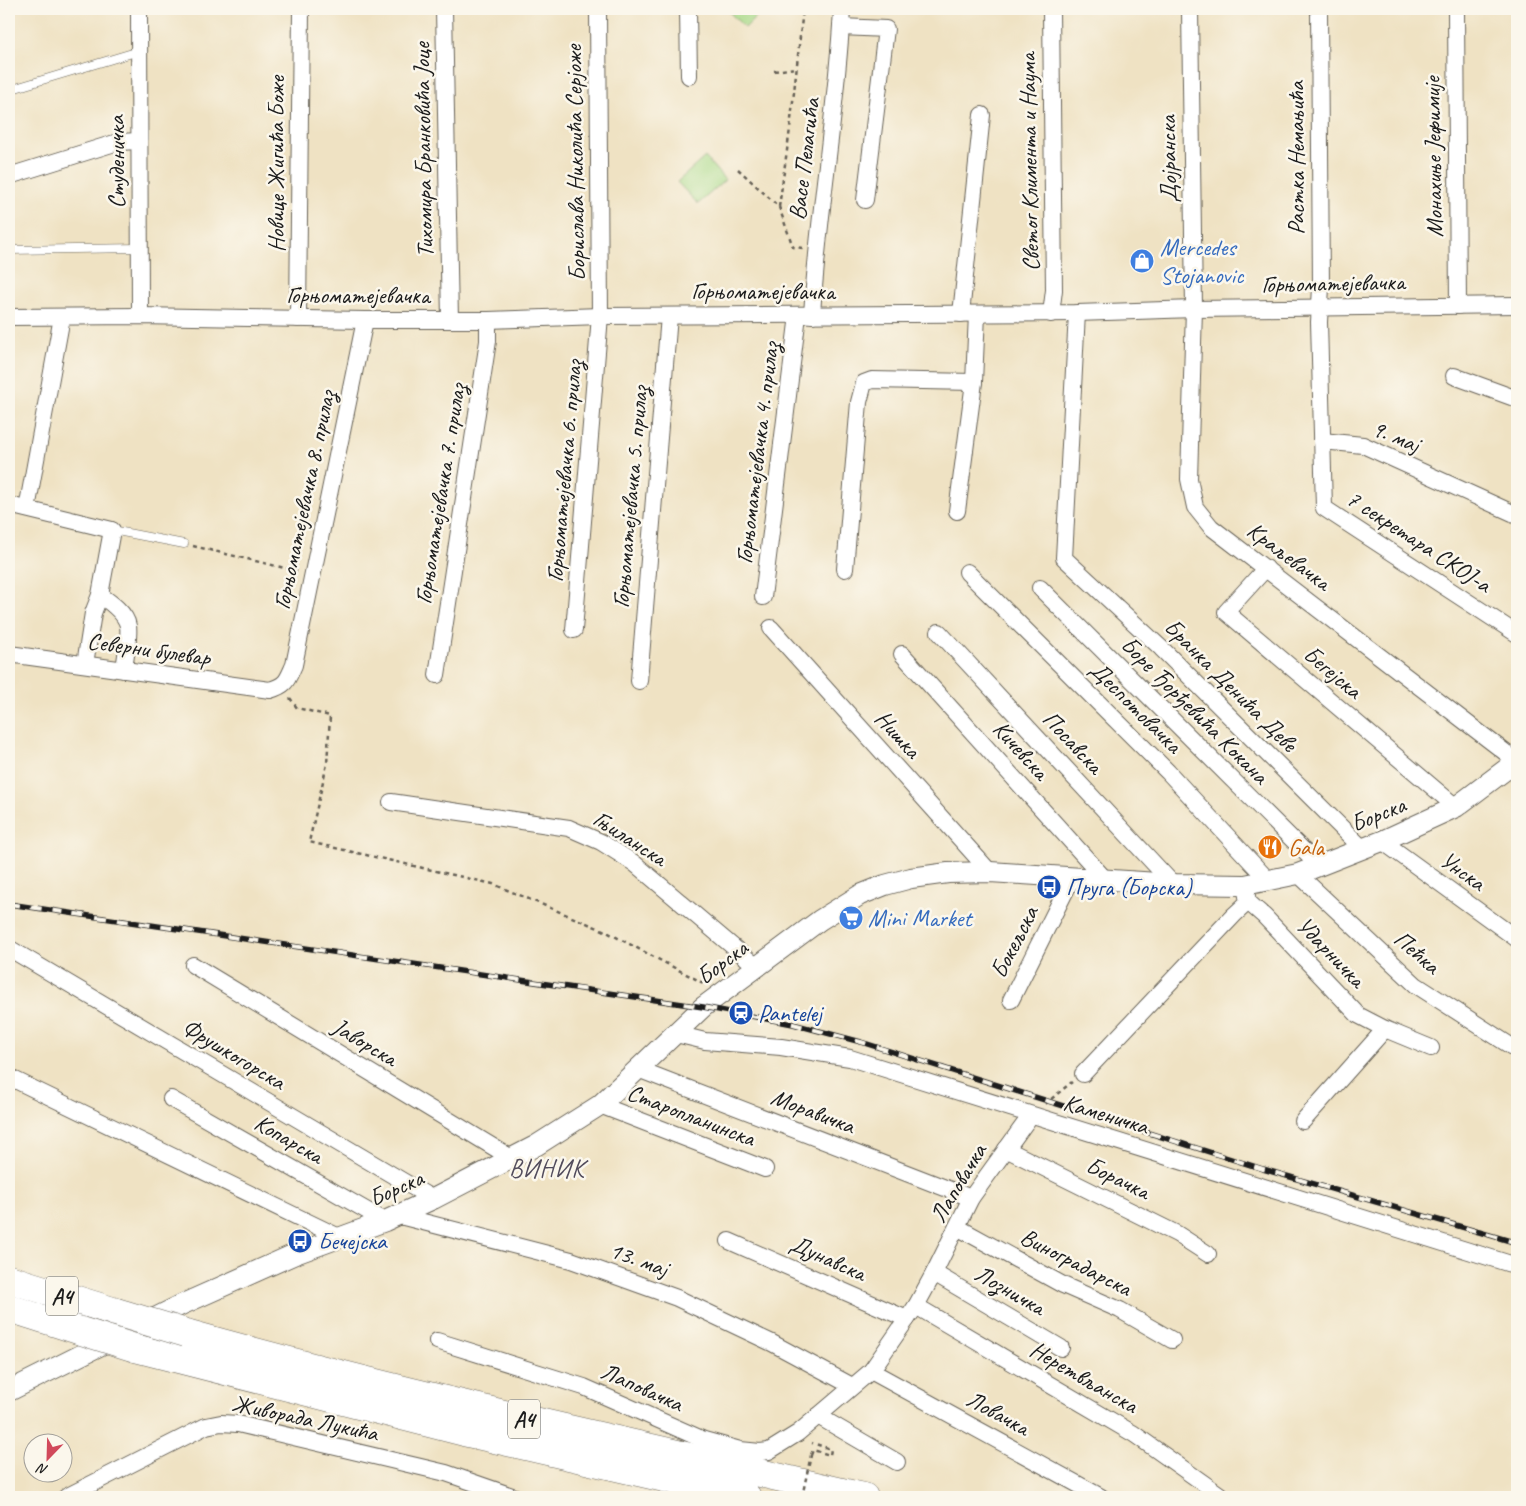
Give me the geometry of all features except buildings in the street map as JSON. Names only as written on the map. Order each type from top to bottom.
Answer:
[{"type":"highway","name":"A4","points":[[9,1279],[186,1333],[312,1368],[864,1497]]},
{"type":"highway","name":"A4","points":[[9,1308],[135,1348],[464,1432],[747,1497]]},
{"type":"street","name":"Студеничка","points":[[139,9],[140,316]]},
{"type":"street","name":"Новице Жигића Боже","points":[[298,319],[301,9]]},
{"type":"street","name":"Тихомира Бранковића Јоце","points":[[444,9],[450,320]]},
{"type":"street","name":"Борислава Николића Серјоже","points":[[598,9],[600,316]]},
{"type":"street","points":[[688,9],[689,76]]},
{"type":"street","name":"Васе Пелагића","points":[[805,315],[817,250],[840,53],[842,9]]},
{"type":"street","name":"Светог Климента и Наума","points":[[1050,314],[1054,290],[1051,9]]},
{"type":"street","name":"Дојранска","points":[[1190,9],[1194,309]]},
{"type":"street","name":"Растка Немањића","points":[[1319,9],[1320,307]]},
{"type":"street","name":"Монахиње Јефимије","points":[[1456,9],[1458,306]]},
{"type":"street","points":[[841,28],[886,29],[865,200]]},
{"type":"street","points":[[958,511],[974,382],[969,314],[982,115]]},
{"type":"street","points":[[9,176],[118,142],[139,141]]},
{"type":"street","name":"Горњоматејевачка","points":[[9,317],[140,316],[488,320],[600,316],[1050,314],[1194,309],[1517,305]]},
{"type":"street","points":[[1320,307],[1322,441]]},
{"type":"street","name":"Краљевачка","points":[[1194,309],[1189,479],[1196,507],[1211,527],[1517,760]]},
{"type":"street","name":"Бранка Денића Деве","points":[[1077,313],[1064,558],[1161,648],[1362,848]]},
{"type":"street","name":"Горњоматејевачка 4. прилаз","points":[[763,597],[805,315]]},
{"type":"street","name":"Горњоматејевачка 6. прилаз","points":[[574,630],[600,316]]},
{"type":"street","name":"Горњоматејевачка 5. прилаз","points":[[639,681],[669,316]]},
{"type":"street","points":[[27,509],[62,317]]},
{"type":"street","name":"Горњоматејевачка 8. прилаз","points":[[281,686],[286,682],[294,665],[365,320]]},
{"type":"street","name":"Горњоматејевачка 7. прилаз","points":[[437,675],[488,341],[488,320]]},
{"type":"street","points":[[1454,376],[1517,399]]},
{"type":"street","points":[[845,570],[859,402],[864,383],[872,380],[974,382]]},
{"type":"street","name":"9. мај","points":[[1322,441],[1363,445],[1517,515]]},
{"type":"street","name":"7 секретара СКОЈ-а","points":[[1322,441],[1324,508],[1517,634]]},
{"type":"street","points":[[9,505],[112,530],[100,595],[93,613],[85,664]]},
{"type":"street","name":"Бегејска","points":[[1266,568],[1226,612],[1456,808]]},
{"type":"street","name":"Деспотовачка","points":[[967,572],[1168,772],[1268,880]]},
{"type":"street","name":"Боре Ђорђевића Кокана","points":[[1040,588],[1318,865]]},
{"type":"street","points":[[100,595],[113,604],[124,617],[128,626],[124,670]]},
{"type":"street","name":"Нишка","points":[[770,628],[990,872]]},
{"type":"street","name":"Посавска","points":[[939,632],[1174,884]]},
{"type":"street","name":"Северни булевар","points":[[9,654],[270,690],[281,686]]},
{"type":"street","name":"Кичевска","points":[[902,654],[1104,878]]},
{"type":"street","name":"Борска","points":[[9,1391],[183,1304],[296,1254],[390,1218],[433,1199],[537,1146],[600,1105],[703,1007],[820,920],[860,895],[885,885],[911,878],[948,873],[990,872],[1072,878],[1104,878],[1247,893],[1268,880],[1298,874],[1382,841],[1456,808],[1517,760]]},
{"type":"street","name":"Гњиланска","points":[[391,802],[570,828],[601,842],[634,863],[757,967]]},
{"type":"street","name":"Унска","points":[[1382,841],[1517,938]]},
{"type":"street","name":"Пећка","points":[[1298,874],[1416,985],[1517,1050]]},
{"type":"street","name":"Бокељска","points":[[1011,1000],[1072,878]]},
{"type":"street","points":[[1083,1074],[1234,915],[1247,893]]},
{"type":"street","name":"Ударничка","points":[[1247,893],[1264,916],[1358,1015],[1385,1030],[1431,1048]]},
{"type":"street","name":"Фрушкогорска","points":[[12,950],[433,1199]]},
{"type":"street","name":"Јаворска","points":[[193,965],[512,1159]]},
{"type":"street","points":[[1303,1121],[1385,1030]]},
{"type":"street","name":"Каменичка","points":[[676,1034],[705,1041],[781,1047],[850,1058],[1517,1266]]},
{"type":"street","name":"Моравичка","points":[[638,1069],[971,1198]]},
{"type":"street","points":[[9,1077],[340,1238]]},
{"type":"street","name":"Копарска","points":[[171,1098],[390,1218]]},
{"type":"street","name":"Старопланинска","points":[[600,1105],[765,1169]]},
{"type":"street","name":"Лаповачка","points":[[437,1341],[584,1386],[693,1436],[740,1450],[769,1451],[783,1443],[818,1416],[871,1371],[911,1313],[958,1227],[971,1198],[1031,1115]]},
{"type":"street","name":"Борачка","points":[[1006,1149],[1177,1234],[1208,1254]]},
{"type":"street","name":"13. мај","points":[[390,1218],[571,1260],[677,1298],[772,1343],[852,1386]]},
{"type":"street","name":"Виноградарска","points":[[958,1227],[1063,1285],[1120,1310],[1172,1340]]},
{"type":"street","name":"Дунавска","points":[[729,1241],[911,1313]]},
{"type":"street","name":"Лозничка","points":[[934,1273],[1061,1348]]},
{"type":"street","name":"Неретвљанска","points":[[911,1313],[1134,1434],[1223,1497]]},
{"type":"street","name":"Ловачка","points":[[871,1371],[1101,1497]]},
{"type":"street","points":[[818,1416],[897,1462]]},
{"type":"street","name":"Живорада Лукића","points":[[66,1497],[206,1426],[221,1423],[238,1424],[446,1473],[515,1497]]},
{"type":"lane","points":[[9,90],[139,51]]},
{"type":"lane","points":[[9,250],[140,248]]},
{"type":"lane","points":[[112,530],[184,544]]},
{"type":"path","points":[[803,9],[790,129],[779,207],[793,247],[817,250]]},
{"type":"path","points":[[774,71],[796,68]]},
{"type":"path","points":[[738,169],[779,207]]},
{"type":"path","points":[[184,544],[313,574]]},
{"type":"path","points":[[281,686],[297,708],[330,716],[327,764],[309,842],[493,884],[603,930],[722,994]]},
{"type":"path","points":[[1031,1115],[1083,1074]]},
{"type":"path","points":[[802,1497],[813,1450],[830,1456],[831,1449],[807,1442]]},
{"type":"green space","points":[[726,9],[764,9],[745,28]]},
{"type":"green space","points":[[705,157],[725,180],[698,204],[677,182]]},
{"type":"railway","points":[[9,904],[703,1007],[793,1024],[861,1042],[1263,1169],[1517,1243]]},
{"type":"place","name":"Mercedes Stojanovic","points":[[1142,261]]},
{"type":"place","name":"Gala","points":[[1270,847]]},
{"type":"place","name":"Пруга (Борска)","points":[[1049,887]]},
{"type":"place","name":"Mini Market","points":[[851,918]]},
{"type":"place","name":"Pantelej","points":[[741,1013]]},
{"type":"place","name":"Бечејска","points":[[300,1241]]},
{"type":"district","name":"ВИНИК","points":[[547,1168]]}]
